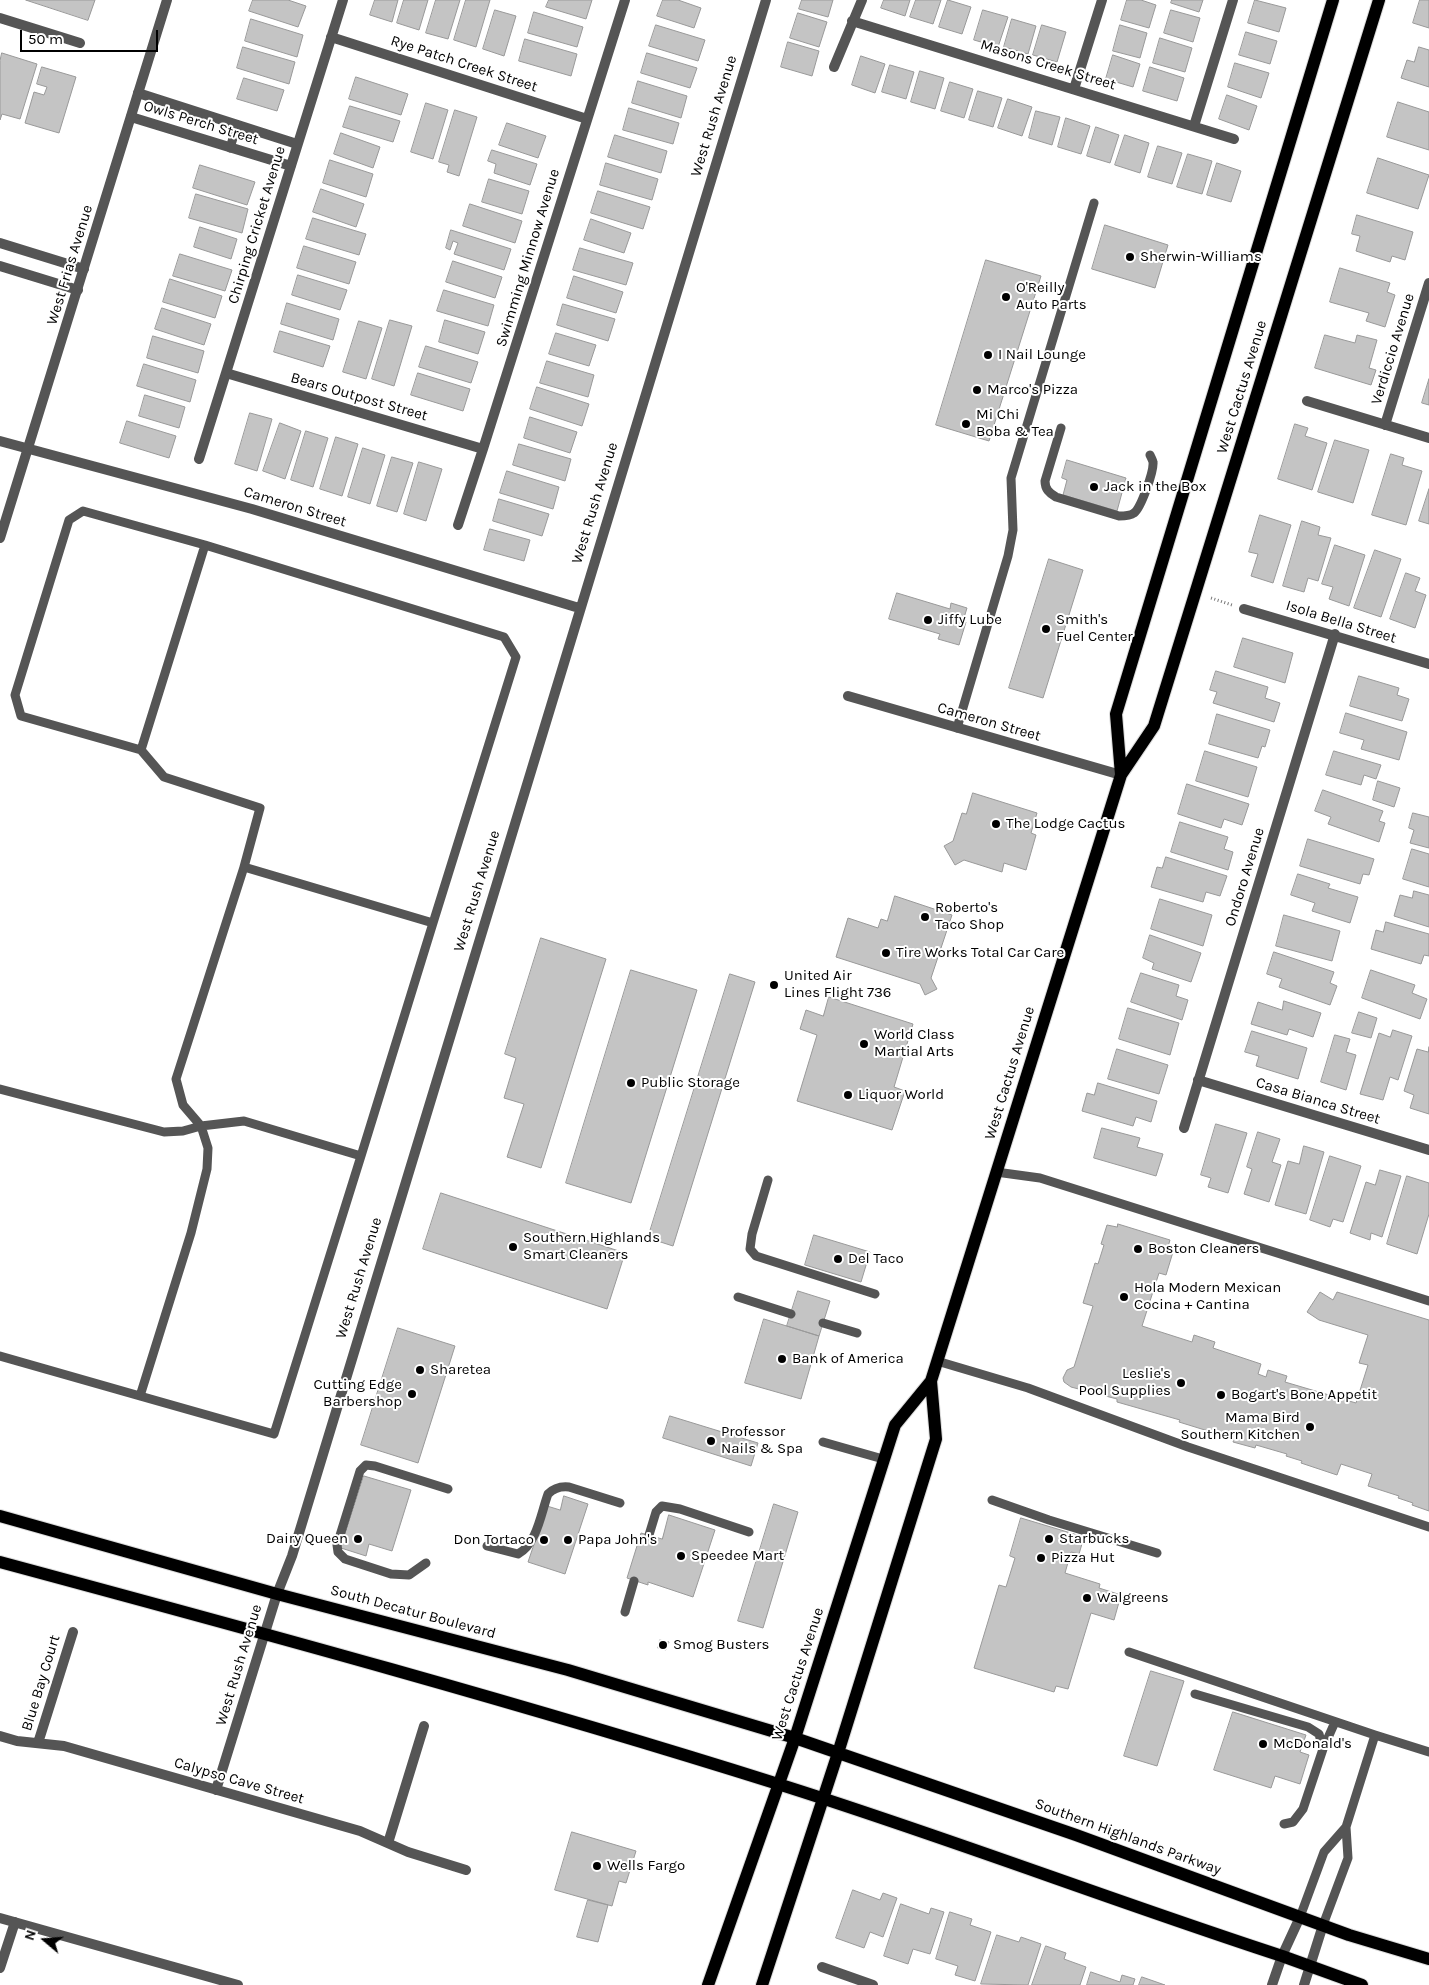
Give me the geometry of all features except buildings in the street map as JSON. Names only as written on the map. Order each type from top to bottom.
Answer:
[{"type":"main road","name":"West Cactus Avenue","points":[[1121,776],[1116,714],[1333,0]]},
{"type":"main road","name":"West Cactus Avenue","points":[[762,1985],[838,1753],[936,1439],[931,1381],[937,1361],[1121,776],[1154,726],[1379,0]]},
{"type":"main road","name":"West Cactus Avenue","points":[[708,1985],[795,1738],[895,1424],[931,1381]]},
{"type":"main road","name":"South Decatur Boulevard","points":[[0,1516],[277,1594],[568,1670],[816,1746]]},
{"type":"main road","points":[[0,1562],[266,1633],[779,1784],[1362,1985]]},
{"type":"main road","name":"Southern Highlands Parkway","points":[[816,1746],[1066,1832],[1323,1926],[1429,1959]]},
{"type":"street","name":"West Frias Avenue","points":[[0,538],[167,0]]},
{"type":"street","name":"Chirping Cricket Avenue","points":[[199,459],[343,0]]},
{"type":"street","name":"Swimming Minnow Avenue","points":[[458,525],[484,449],[625,0]]},
{"type":"street","name":"West Rush Avenue","points":[[216,1790],[277,1594],[292,1556],[579,608],[766,0]]},
{"type":"street","points":[[834,67],[862,0]]},
{"type":"street","points":[[1074,89],[1102,0]]},
{"type":"street","points":[[1194,126],[1233,0]]},
{"type":"street","points":[[0,18],[80,43]]},
{"type":"street","name":"Masons Creek Street","points":[[852,21],[1234,139]]},
{"type":"street","name":"Rye Patch Creek Street","points":[[331,37],[587,119]]},
{"type":"street","name":"Owls Perch Street","points":[[138,93],[297,144]]},
{"type":"street","name":"Owls Perch Street","points":[[131,117],[291,166]]},
{"type":"street","points":[[0,243],[84,269]]},
{"type":"street","points":[[0,266],[78,290]]},
{"type":"street","name":"Verdiccio Avenue","points":[[1386,425],[1429,283]]},
{"type":"street","name":"Bears Outpost Street","points":[[226,373],[484,449]]},
{"type":"street","points":[[1307,401],[1429,438]]},
{"type":"street","name":"Cameron Street","points":[[0,441],[252,509],[579,608]]},
{"type":"street","name":"Isola Bella Street","points":[[1244,609],[1335,634],[1429,664]]},
{"type":"street","name":"Ondoro Avenue","points":[[1184,1128],[1335,634]]},
{"type":"street","name":"Cameron Street","points":[[848,696],[1121,776]]},
{"type":"street","name":"Casa Bianca Street","points":[[1198,1080],[1429,1150]]},
{"type":"street","name":"Blue Bay Court","points":[[38,1743],[73,1632]]},
{"type":"street","points":[[388,1843],[424,1726]]},
{"type":"street","name":"Calypso Cave Street","points":[[0,1736],[64,1746],[360,1831],[408,1852],[466,1870]]},
{"type":"street","points":[[1272,1985],[1282,1956],[1300,1917]]},
{"type":"street","points":[[0,1918],[238,1985]]},
{"type":"street","points":[[0,1968],[15,1922]]},
{"type":"street","points":[[1304,1985],[1323,1926]]},
{"type":"street","points":[[822,1967],[873,1985]]},
{"type":"street","points":[[192,1985],[196,1974]]},
{"type":"lane","points":[[230,148],[237,124]]},
{"type":"lane","points":[[957,728],[1008,556],[1013,530],[1011,478],[1094,203]]},
{"type":"lane","points":[[1061,428],[1045,481],[1045,487],[1049,493],[1056,497],[1119,516],[1129,516],[1136,512],[1142,503],[1152,468],[1153,461],[1150,454]]},
{"type":"lane","points":[[0,1356],[140,1396],[274,1434],[516,658],[504,637],[205,545],[83,511],[69,520],[15,695],[21,716],[141,750],[164,777],[260,808],[244,867],[176,1079],[183,1105],[201,1126],[208,1148],[207,1169],[191,1234],[140,1396]]},
{"type":"lane","points":[[141,750],[205,545]]},
{"type":"lane","points":[[244,867],[433,923]]},
{"type":"lane","points":[[0,1089],[164,1132],[183,1132],[201,1126],[244,1121],[361,1156]]},
{"type":"lane","points":[[996,1172],[1040,1178],[1429,1301]]},
{"type":"lane","points":[[768,1180],[752,1234],[750,1249],[756,1256],[875,1294]]},
{"type":"lane","points":[[738,1297],[791,1314]]},
{"type":"lane","points":[[823,1323],[857,1333]]},
{"type":"lane","points":[[937,1361],[1028,1388],[1196,1450],[1429,1527]]},
{"type":"lane","points":[[823,1442],[883,1459]]},
{"type":"lane","points":[[426,1563],[409,1575],[391,1574],[345,1559],[338,1552],[337,1545],[360,1471],[366,1465],[375,1466],[448,1489]]},
{"type":"lane","points":[[487,1546],[518,1554],[526,1550],[548,1494],[554,1488],[569,1487],[620,1503]]},
{"type":"lane","points":[[992,1500],[1049,1520],[1157,1553]]},
{"type":"lane","points":[[649,1535],[656,1512],[662,1506],[680,1509],[749,1532]]},
{"type":"lane","points":[[625,1612],[634,1581]]},
{"type":"lane","points":[[1129,1652],[1429,1752]]},
{"type":"lane","points":[[1195,1694],[1308,1726],[1319,1734],[1323,1749]]},
{"type":"lane","points":[[1284,1824],[1292,1822],[1303,1809],[1323,1749],[1335,1722]]},
{"type":"lane","points":[[1323,1926],[1348,1858],[1346,1827],[1375,1735]]},
{"type":"lane","points":[[1300,1917],[1324,1852],[1346,1827]]},
{"type":"path","points":[[1210,598],[1244,609]]},
{"type":"place","name":"Sherwin-Williams","points":[[1130,257]]},
{"type":"place","name":"O'Reilly Auto Parts","points":[[1006,297]]},
{"type":"place","name":"I Nail Lounge","points":[[988,355]]},
{"type":"place","name":"Marco's Pizza","points":[[977,390]]},
{"type":"place","name":"Mi Chi Boba & Tea","points":[[966,424]]},
{"type":"place","name":"Jack in the Box","points":[[1094,487]]},
{"type":"place","name":"Jiffy Lube","points":[[928,620]]},
{"type":"place","name":"Smith's Fuel Center","points":[[1046,629]]},
{"type":"place","name":"The Lodge Cactus","points":[[996,824]]},
{"type":"place","name":"Roberto's Taco Shop","points":[[925,917]]},
{"type":"place","name":"Tire Works Total Car Care","points":[[886,953]]},
{"type":"place","name":"United Air Lines Flight 736","points":[[774,985]]},
{"type":"place","name":"World Class Martial Arts","points":[[864,1044]]},
{"type":"place","name":"Public Storage","points":[[631,1083]]},
{"type":"place","name":"Liquor World","points":[[848,1095]]},
{"type":"place","name":"Southern Highlands Smart Cleaners","points":[[513,1247]]},
{"type":"place","name":"Boston Cleaners","points":[[1138,1249]]},
{"type":"place","name":"Del Taco","points":[[838,1259]]},
{"type":"place","name":"Hola Modern Mexican Cocina + Cantina","points":[[1124,1297]]},
{"type":"place","name":"Bank of America","points":[[782,1359]]},
{"type":"place","name":"Sharetea","points":[[420,1370]]},
{"type":"place","name":"Leslie's Pool Supplies","points":[[1181,1383]]},
{"type":"place","name":"Cutting Edge Barbershop","points":[[412,1394]]},
{"type":"place","name":"Bogart's Bone Appetit","points":[[1221,1395]]},
{"type":"place","name":"Mama Bird Southern Kitchen","points":[[1310,1427]]},
{"type":"place","name":"Professor Nails & Spa","points":[[711,1441]]},
{"type":"place","name":"Dairy Queen","points":[[358,1539]]},
{"type":"place","name":"Starbucks","points":[[1049,1539]]},
{"type":"place","name":"Don Tortaco","points":[[544,1540]]},
{"type":"place","name":"Papa John's","points":[[568,1540]]},
{"type":"place","name":"Speedee Mart","points":[[681,1556]]},
{"type":"place","name":"Pizza Hut","points":[[1041,1558]]},
{"type":"place","name":"Walgreens","points":[[1087,1598]]},
{"type":"place","name":"Smog Busters","points":[[663,1645]]},
{"type":"place","name":"McDonald's","points":[[1263,1744]]},
{"type":"place","name":"Wells Fargo","points":[[597,1866]]}]
